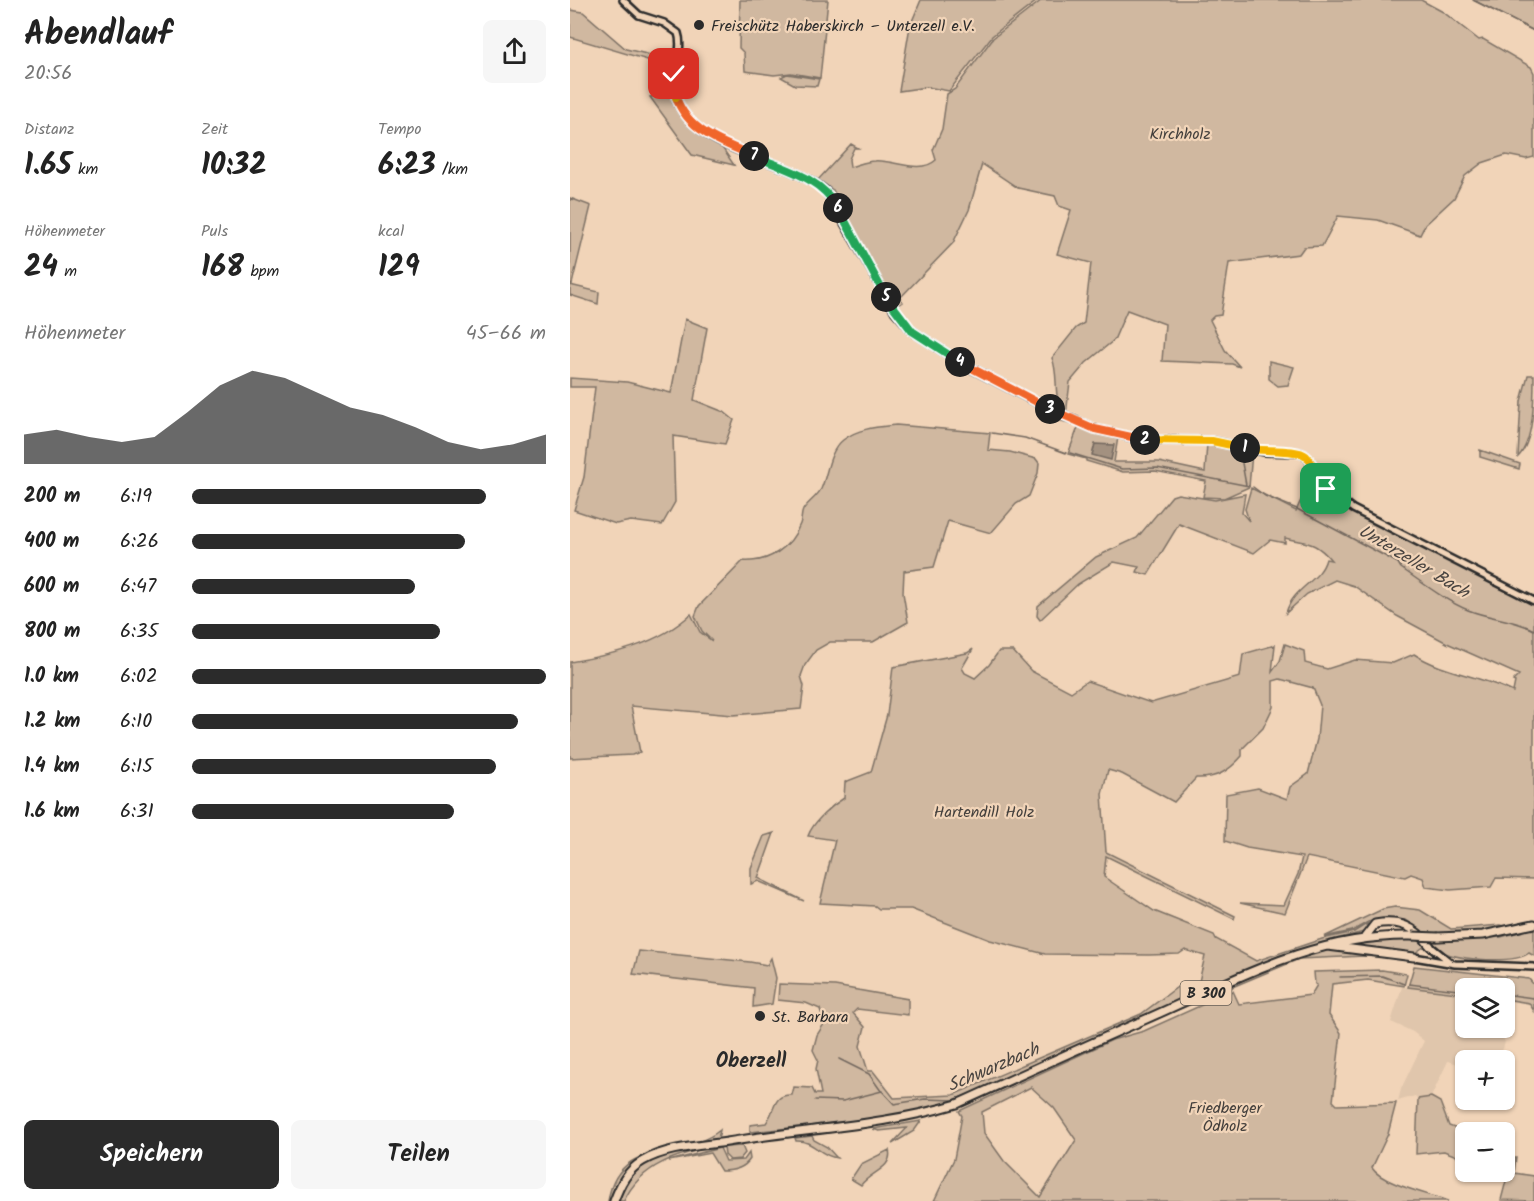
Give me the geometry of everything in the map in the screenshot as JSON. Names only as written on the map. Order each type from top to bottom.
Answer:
[{"type":"main road","points":[[1365,937],[1376,924],[1398,923],[1412,927],[1430,946]]},
{"type":"main road","name":"B 300","points":[[614,1201],[619,1188],[631,1170],[653,1156],[758,1136],[900,1119],[957,1104],[1185,1001],[1320,946],[1365,937],[1483,935],[1534,924]]},
{"type":"main road","points":[[1320,946],[1414,957]]},
{"type":"street","points":[[623,0],[644,18],[664,23],[679,35],[673,82],[675,95],[682,110],[701,130],[720,142],[809,179],[825,190],[905,325],[937,348],[995,381],[1095,429],[1142,440],[1212,441],[1265,452],[1300,453],[1306,456],[1326,489],[1353,509],[1534,601]]},
{"type":"street","points":[[1430,946],[1441,957],[1455,964]]},
{"type":"street","points":[[1414,957],[1455,964],[1534,967]]},
{"type":"shaded area","points":[[1095,444],[1114,445],[1111,460],[1092,455]]},
{"type":"shaded area","points":[[1402,987],[1455,993],[1455,1038],[1503,1038],[1505,1042],[1502,1050],[1455,1050],[1455,1063],[1448,1061],[1431,1097],[1418,1099],[1415,1096],[1398,1101],[1401,1089],[1424,1041],[1413,1032],[1391,1022]]},
{"type":"green space","points":[[740,0],[828,0],[820,78],[791,73],[774,75],[745,71],[744,53],[739,48]]},
{"type":"green space","points":[[921,0],[1038,0],[992,36],[949,91],[927,87],[899,91],[910,26]]},
{"type":"green space","name":"Kirchholz","points":[[1042,0],[1421,0],[1443,12],[1479,40],[1483,39],[1531,67],[1534,73],[1534,157],[1526,159],[1506,155],[1482,163],[1465,176],[1454,198],[1425,225],[1420,235],[1378,220],[1338,216],[1322,246],[1304,247],[1299,254],[1229,263],[1221,315],[1214,316],[1210,320],[1225,350],[1240,367],[1232,364],[1162,361],[1165,324],[1127,310],[1114,340],[1086,363],[1070,382],[1066,415],[1061,410],[1057,397],[1052,358],[1076,328],[1084,323],[1091,263],[1057,254],[1071,210],[1059,206],[1055,196],[1018,188],[982,164],[969,210],[953,243],[900,298],[903,302],[896,307],[833,190],[817,181],[851,144],[858,148],[854,148],[849,159],[850,167],[874,161],[922,166],[936,160],[933,150],[942,129],[947,94],[955,89],[993,38]]},
{"type":"green space","points":[[1473,0],[1534,0],[1534,31]]},
{"type":"green space","points":[[570,10],[583,12],[626,49],[672,60],[669,72],[668,66],[570,37]]},
{"type":"green space","points":[[787,74],[819,79],[817,86],[795,85],[781,77]]},
{"type":"green space","points":[[673,94],[682,111],[719,143],[734,165],[692,155],[650,97]]},
{"type":"green space","points":[[570,198],[591,206],[572,284],[570,283]]},
{"type":"green space","points":[[570,285],[599,292],[598,304],[570,295]]},
{"type":"green space","points":[[685,319],[707,328],[694,400],[724,412],[734,420],[725,444],[673,436],[675,502],[662,525],[631,521],[616,524],[574,510],[584,477],[595,387],[570,387],[570,378],[627,382],[671,393]]},
{"type":"green space","points":[[1269,361],[1294,367],[1288,385],[1278,386],[1269,379]]},
{"type":"green space","points":[[959,363],[1075,424],[1052,419],[1036,407],[952,364]]},
{"type":"green space","points":[[1528,375],[1534,375],[1532,419],[1527,441],[1518,457],[1521,401]]},
{"type":"green space","points":[[896,425],[990,433],[988,450],[1010,452],[1036,459],[1039,463],[1038,473],[1029,496],[1016,504],[991,533],[948,521],[934,567],[904,571],[903,593],[908,622],[873,642],[830,642],[816,650],[805,665],[801,676],[804,686],[801,709],[733,715],[631,706],[640,752],[632,755],[570,758],[570,662],[618,652],[650,641],[691,614],[700,632],[712,641],[702,631],[695,616],[699,606],[743,561],[770,556],[785,547],[796,533],[803,510],[821,489],[831,457],[843,440],[875,427]]},
{"type":"green space","points":[[1079,425],[1118,437],[1114,462],[1159,462],[1205,472],[1207,443],[1248,451],[1252,453],[1249,487],[1224,498],[1203,497],[1206,481],[1155,471],[1123,472],[1086,461],[1086,459],[1068,454]]},
{"type":"green space","points":[[1480,450],[1520,464],[1519,469],[1480,457]]},
{"type":"green space","name":"Hartendill Holz","points":[[1313,474],[1325,490],[1351,510],[1534,603],[1534,879],[1496,878],[1491,887],[1450,890],[1426,887],[1423,878],[1411,874],[1405,877],[1307,857],[1285,913],[1240,903],[1284,905],[1298,874],[1302,857],[1247,848],[1225,841],[1226,794],[1258,788],[1287,799],[1290,787],[1308,774],[1317,739],[1320,705],[1313,688],[1280,679],[1273,681],[1273,707],[1263,728],[1242,749],[1242,756],[1227,770],[1210,777],[1196,778],[1174,802],[1122,774],[1108,770],[1102,794],[1106,852],[1235,916],[1234,919],[1106,856],[1104,877],[1154,911],[1214,935],[1216,939],[1256,961],[1322,939],[1354,932],[1368,923],[1364,932],[1320,943],[1275,960],[955,1101],[886,1118],[750,1132],[750,1125],[766,1123],[778,1100],[786,1095],[792,1095],[794,1087],[812,1088],[815,1094],[821,1094],[816,1069],[818,1060],[813,1050],[817,1035],[824,1024],[820,1009],[806,1003],[778,1000],[779,984],[835,986],[908,999],[908,1015],[857,1009],[853,1013],[865,1027],[860,1046],[868,1071],[873,1071],[894,1098],[953,1095],[1141,1014],[1180,985],[1198,986],[1205,956],[1185,950],[1179,954],[1149,955],[1045,954],[990,940],[911,909],[879,909],[875,906],[820,903],[835,840],[808,836],[823,815],[844,798],[845,782],[871,772],[887,715],[893,667],[967,653],[973,649],[962,668],[965,673],[975,678],[989,665],[999,651],[1013,651],[1031,671],[1071,692],[1087,681],[1151,703],[1240,677],[1243,654],[1275,645],[1272,672],[1280,661],[1285,644],[1304,651],[1305,663],[1327,669],[1355,660],[1393,663],[1414,654],[1437,666],[1513,692],[1515,682],[1513,681],[1519,675],[1447,643],[1397,616],[1354,586],[1335,580],[1307,594],[1286,613],[1294,597],[1318,573],[1326,559],[1331,560],[1315,546],[1285,538],[1285,543],[1270,540],[1254,553],[1179,524],[1148,575],[1137,572],[1139,567],[1114,562],[1078,584],[1040,620],[1037,616],[1038,606],[1096,557],[1137,538],[1172,496],[1178,494],[1215,500],[1245,494],[1242,513],[1249,521],[1245,509],[1251,488],[1296,511]]},
{"type":"green space","points":[[774,833],[758,878],[804,901],[758,881],[751,884],[751,868],[764,836]]},
{"type":"green space","points":[[1395,907],[1420,910],[1451,929],[1501,925],[1510,928],[1464,934],[1426,934],[1406,920],[1384,918],[1368,922],[1352,931],[1324,937],[1383,909]]},
{"type":"green space","points":[[1534,928],[1534,956],[1529,953],[1512,959],[1500,960],[1461,957],[1443,952],[1432,942],[1501,937]]},
{"type":"green space","points":[[1388,938],[1422,940],[1425,946],[1412,955],[1345,945]]},
{"type":"green space","points":[[1324,949],[1409,959],[1365,956],[1299,959],[1125,1032],[1291,959]]},
{"type":"green space","points":[[639,951],[767,965],[771,958],[776,978],[772,1004],[753,1007],[754,988],[633,974]]},
{"type":"green space","points":[[1414,966],[1529,979],[1534,985],[1534,1011],[1529,1003],[1515,1001],[1515,978],[1455,978],[1455,993],[1408,987]]},
{"type":"green space","name":"Friedberger Ödholz","points":[[1382,970],[1407,974],[1404,986],[1368,980],[1332,984],[1329,1015],[1341,1033],[1333,1101],[1337,1105],[1396,1103],[1388,1134],[1372,1168],[1377,1174],[1395,1184],[1448,1201],[934,1201],[954,1159],[962,1116],[959,1111],[1112,1040],[1144,1031],[1233,991],[1239,1004],[1311,995],[1317,985],[1314,972]],"holes":[[[1031,1087],[1054,1108],[1076,1140],[1040,1197],[1004,1161],[984,1133],[982,1112]]]},
{"type":"green space","points":[[1431,1097],[1440,1102],[1449,1126],[1455,1128],[1455,1155],[1444,1151],[1416,1154],[1418,1099]]},
{"type":"green space","points":[[921,1121],[914,1131],[892,1144],[907,1128],[879,1131],[873,1129]]},
{"type":"green space","points":[[720,1130],[718,1139],[686,1145],[705,1139]]},
{"type":"green space","points":[[812,1136],[837,1158],[807,1143],[796,1141],[795,1138]]},
{"type":"green space","points":[[685,1145],[639,1162],[627,1172],[618,1185],[612,1201],[608,1201],[614,1181],[625,1167],[638,1158],[654,1152]]},
{"type":"green space","points":[[717,1146],[675,1157],[651,1169],[631,1188],[624,1201],[617,1201],[625,1185],[645,1163],[670,1153]]},
{"type":"green space","points":[[742,1146],[745,1153],[740,1159],[730,1160],[725,1155],[724,1147]]},
{"type":"green space","points":[[720,1148],[726,1161],[744,1160],[749,1153],[750,1159],[737,1169],[729,1171],[721,1171],[710,1153],[669,1161]]},
{"type":"green space","points":[[889,1150],[890,1156],[885,1166],[861,1185],[851,1179],[861,1164]]},
{"type":"green space","points":[[1515,1173],[1534,1176],[1534,1201],[1501,1200],[1506,1182],[1515,1182]]},
{"type":"waterway","points":[[1473,0],[1534,31]]},
{"type":"waterway","name":"Unterzeller Bach","points":[[992,433],[1025,438],[1066,453]]},
{"type":"waterway","points":[[1240,452],[1246,485]]},
{"type":"waterway","name":"Unterzeller Bach","points":[[1070,453],[1122,469],[1157,468],[1249,486]]},
{"type":"waterway","name":"Unterzeller Bach","points":[[1253,487],[1265,496],[1297,509],[1398,563],[1401,568],[1459,606],[1534,630]]},
{"type":"waterway","name":"Schwarzbach","points":[[1340,977],[1382,976],[1404,984]]},
{"type":"waterway","name":"Schwarzbach","points":[[1409,984],[1455,990]]},
{"type":"waterway","name":"Schwarzbach","points":[[1515,996],[1533,998]]},
{"type":"waterway","name":"Schwarzbach","points":[[1114,1029],[1162,1008]]},
{"type":"waterway","name":"Schwarzbach","points":[[995,1083],[1111,1030]]},
{"type":"waterway","points":[[839,1059],[869,1074],[881,1091]]},
{"type":"waterway","name":"Schwarzbach","points":[[815,1100],[843,1101],[882,1091],[894,1104],[925,1099],[954,1100],[985,1088]]},
{"type":"place","name":"Freischütz Haberskirch – Unterzell e.V.","points":[[699,25]]},
{"type":"place","name":"St. Barbara","points":[[760,1016]]},
{"type":"district","name":"Oberzell","points":[[751,1060]]},
{"type":"route","points":[[674,74],[674,91],[678,102],[682,110],[701,130],[720,142],[809,179],[828,193],[895,312],[905,325],[920,337],[995,381],[1079,423],[1119,436],[1142,440],[1212,441],[1265,452],[1300,453],[1306,456],[1326,489]]}]
